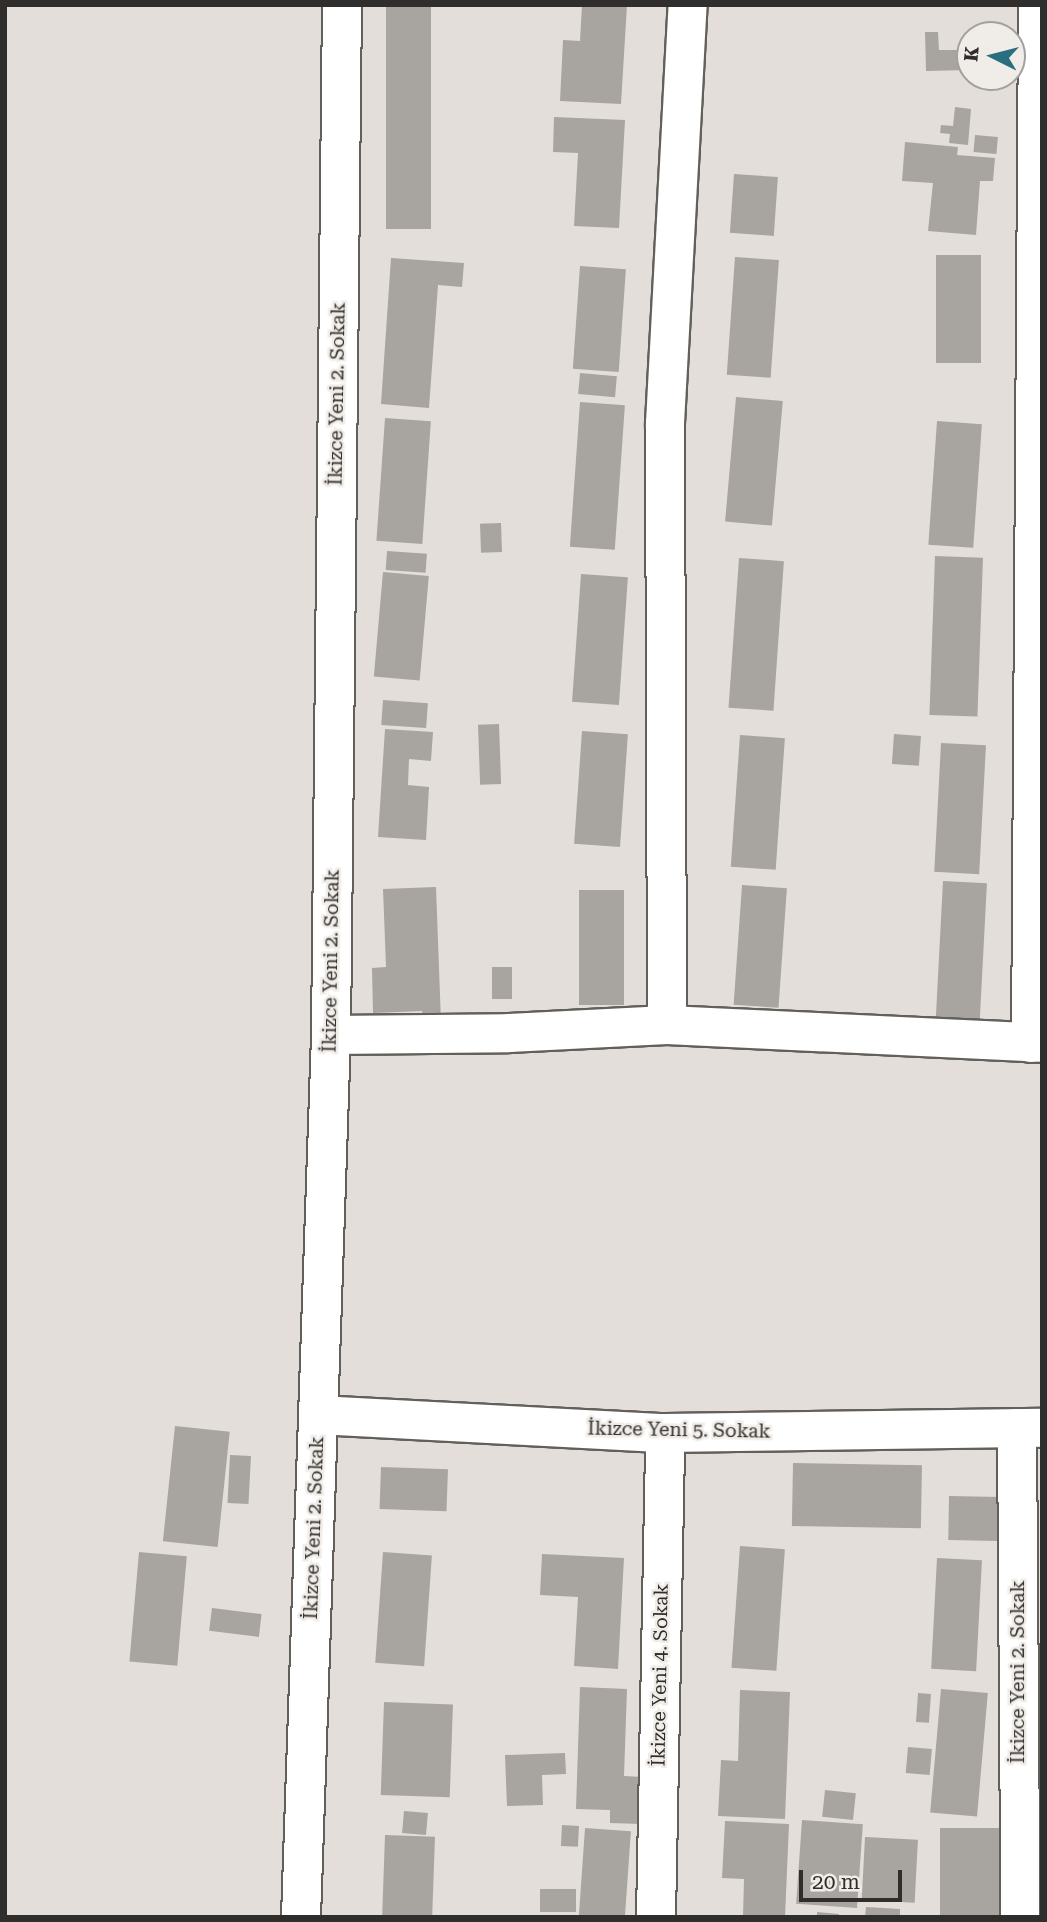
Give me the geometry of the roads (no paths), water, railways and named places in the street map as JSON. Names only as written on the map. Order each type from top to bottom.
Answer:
[{"type":"street","name":"İkizce Yeni 2. Sokak","points":[[301,1917],[331,1035],[342,5]]},
{"type":"street","points":[[667,1025],[665,423],[688,5]]},
{"type":"street","points":[[331,1035],[509,1033],[667,1025],[1037,1043],[1038,5]]},
{"type":"street","name":"İkizce Yeni 5. Sokak","points":[[318,1415],[665,1433],[1029,1428]]},
{"type":"street","name":"İkizce Yeni 2. Sokak","points":[[1020,1917],[1029,1428]]},
{"type":"street","name":"İkizce Yeni 4. Sokak","points":[[656,1917],[665,1433]]}]
